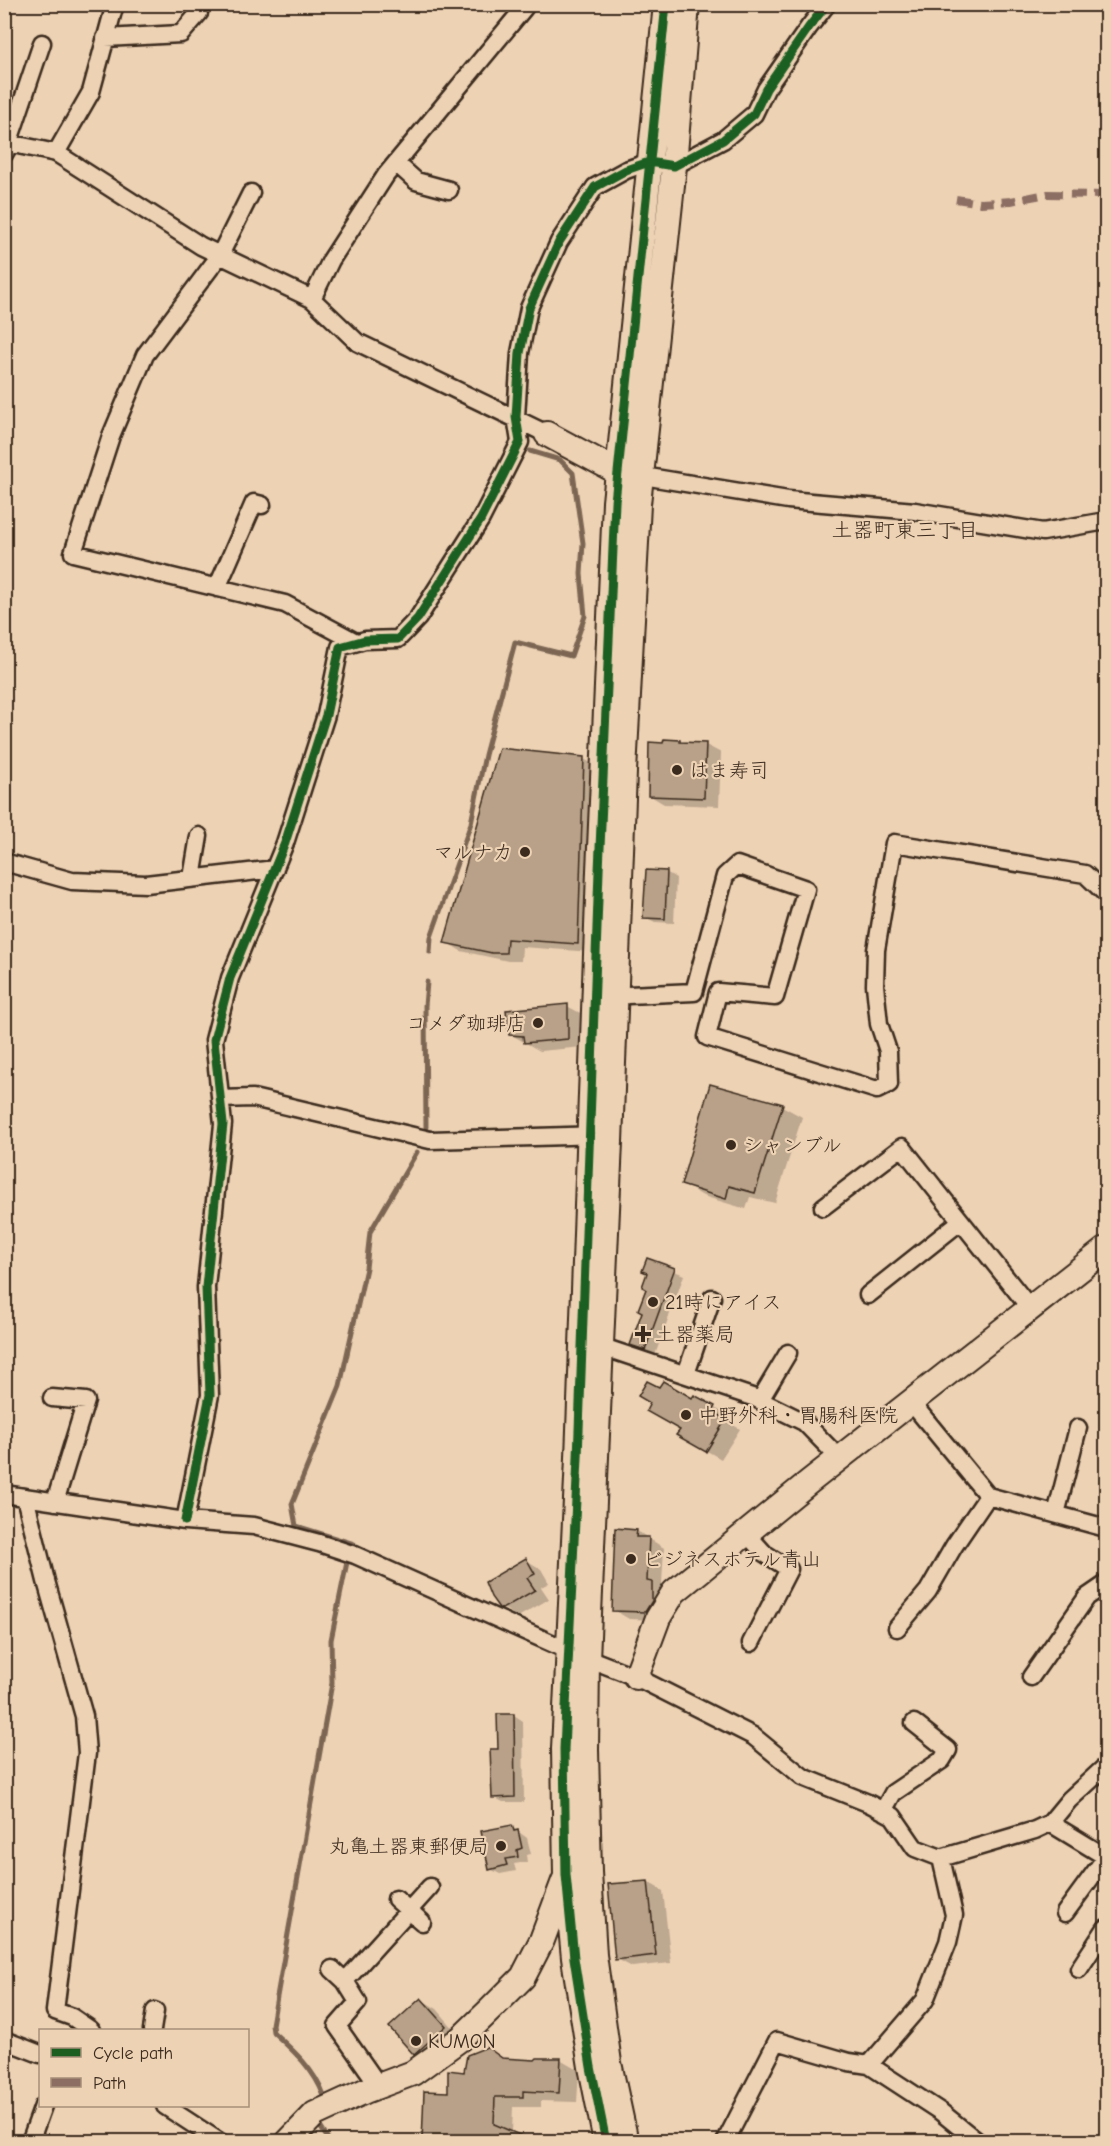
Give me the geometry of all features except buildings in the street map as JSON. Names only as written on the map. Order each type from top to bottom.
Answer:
[{"type":"street","points":[[56,153],[91,92],[115,4]]},
{"type":"street","points":[[105,38],[182,34],[199,13],[198,4]]},
{"type":"street","points":[[312,299],[332,260],[386,175],[524,9],[522,4]]},
{"type":"street","points":[[626,2142],[609,2063],[594,1955],[578,1875],[564,1749],[577,1655],[592,1343],[605,996],[599,871],[630,474],[649,162],[666,4]]},
{"type":"street","points":[[630,474],[674,166],[687,4]]},
{"type":"street","points":[[185,1521],[210,1395],[206,1287],[223,1124],[214,1040],[231,978],[275,868],[326,715],[340,647],[366,640],[398,639],[418,618],[482,519],[520,442],[516,417],[520,353],[529,308],[559,243],[595,187],[626,170],[649,162],[674,166],[723,140],[754,114],[766,89],[827,4]]},
{"type":"street","points":[[42,43],[6,146],[56,153],[201,246],[312,299],[357,342],[630,474],[788,500],[915,511],[1043,532],[1107,521]]},
{"type":"street","points":[[396,163],[416,181],[449,190]]},
{"type":"street","points":[[251,193],[220,255],[145,355],[111,436],[73,553],[285,604],[356,642]]},
{"type":"street","points":[[217,588],[254,503],[262,505]]},
{"type":"street","points":[[192,878],[199,836]]},
{"type":"street","points":[[718,992],[707,1037],[878,1090],[889,1084],[888,1051],[879,1024],[875,985],[876,950],[894,843],[1085,874],[1107,894]]},
{"type":"street","points":[[4,862],[72,881],[146,884],[275,868]]},
{"type":"street","points":[[605,996],[718,992],[775,997],[806,889],[737,865],[725,876],[694,992]]},
{"type":"street","points":[[220,1099],[253,1098],[430,1140],[600,1135]]},
{"type":"street","points":[[823,1207],[902,1147],[1030,1308]]},
{"type":"street","points":[[868,1295],[961,1221]]},
{"type":"street","points":[[636,1677],[658,1618],[674,1592],[839,1458],[1107,1249]]},
{"type":"street","points":[[686,1374],[712,1298]]},
{"type":"street","points":[[592,1343],[760,1400],[804,1422],[839,1458]]},
{"type":"street","points":[[760,1400],[788,1353]]},
{"type":"street","points":[[52,1398],[86,1401],[55,1502]]},
{"type":"street","points":[[911,1402],[988,1496],[1107,1528]]},
{"type":"street","points":[[1056,1514],[1078,1428]]},
{"type":"street","points":[[4,1494],[185,1521],[254,1526],[355,1555],[577,1655],[636,1677],[753,1736],[802,1777],[893,1816],[915,1848],[940,1858],[1035,1830],[1050,1823],[1070,1800],[1107,1766]]},
{"type":"street","points":[[897,1628],[928,1591],[954,1546],[988,1496]]},
{"type":"street","points":[[26,1497],[46,1581],[84,1716],[87,1754],[55,2011],[72,2016],[88,2029]]},
{"type":"street","points":[[746,1533],[764,1553],[789,1569],[751,1642]]},
{"type":"street","points":[[1030,1677],[1087,1597],[1107,1584]]},
{"type":"street","points":[[883,1811],[892,1793],[942,1760],[948,1750],[914,1723]]},
{"type":"street","points":[[1050,1823],[1106,1857],[1065,1913]]},
{"type":"street","points":[[869,2065],[925,2000],[945,1951],[954,1915],[940,1858]]},
{"type":"street","points":[[288,2142],[315,2114],[413,2073],[460,2038],[523,1977],[578,1875]]},
{"type":"street","points":[[578,1875],[574,1958],[591,2067],[606,2142]]},
{"type":"street","points":[[345,1982],[403,1905],[430,1887]]},
{"type":"street","points":[[403,1905],[422,1922]]},
{"type":"street","points":[[1079,1969],[1107,1928]]},
{"type":"street","points":[[332,1968],[358,2001],[338,2026],[379,2086]]},
{"type":"street","points":[[152,2029],[155,2011]]},
{"type":"street","points":[[4,2040],[39,2054]]},
{"type":"street","points":[[725,2142],[777,2041],[849,2062],[869,2065],[941,2112],[978,2142]]},
{"type":"street","points":[[30,2142],[43,2107]]},
{"type":"street","points":[[167,2107],[220,2142]]},
{"type":"waterway","points":[[430,952],[431,937],[471,823],[485,755],[515,642],[571,656],[585,616],[581,574],[583,543],[573,473],[560,460],[530,451]]},
{"type":"waterway","points":[[426,1127],[425,1006],[427,982]]},
{"type":"waterway","points":[[354,1544],[296,1526],[292,1504],[340,1386],[366,1268],[370,1232],[417,1152]]},
{"type":"waterway","points":[[324,2096],[315,2077],[296,2053],[273,2032],[272,2025],[332,1683],[331,1640],[347,1562]]},
{"type":"waterway","points":[[321,2128],[330,2142]]},
{"type":"marked path","points":[[956,199],[981,203],[1011,201],[1047,194],[1106,195]]},
{"type":"cycle path","points":[[606,2142],[591,2067],[574,1958],[566,1875],[564,1749],[578,1458],[615,502],[666,4]]},
{"type":"cycle path","points":[[185,1521],[210,1395],[206,1287],[223,1124],[214,1040],[230,978],[285,843],[326,715],[340,647],[365,640],[398,639],[418,618],[481,519],[520,442],[516,417],[520,353],[529,308],[559,242],[595,187],[626,170],[649,162],[674,166],[723,140],[754,114],[766,89],[827,4]]},
{"type":"place","name":"はま寿司","points":[[677,770]]},
{"type":"place","name":"マルナカ","points":[[525,852]]},
{"type":"place","name":"コメダ珈琲店","points":[[538,1023]]},
{"type":"place","name":"シャンブル","points":[[731,1145]]},
{"type":"place","name":"21時にアイス","points":[[653,1302]]},
{"type":"place","name":"土器薬局","points":[[643,1334]]},
{"type":"place","name":"中野外科・胃腸科医院","points":[[686,1415]]},
{"type":"place","name":"ビジネスホテル青山","points":[[631,1559]]},
{"type":"place","name":"丸亀土器東郵便局","points":[[501,1846]]},
{"type":"place","name":"KUMON","points":[[416,2041]]},
{"type":"district","name":"土器町東三丁目","points":[[905,530]]}]
